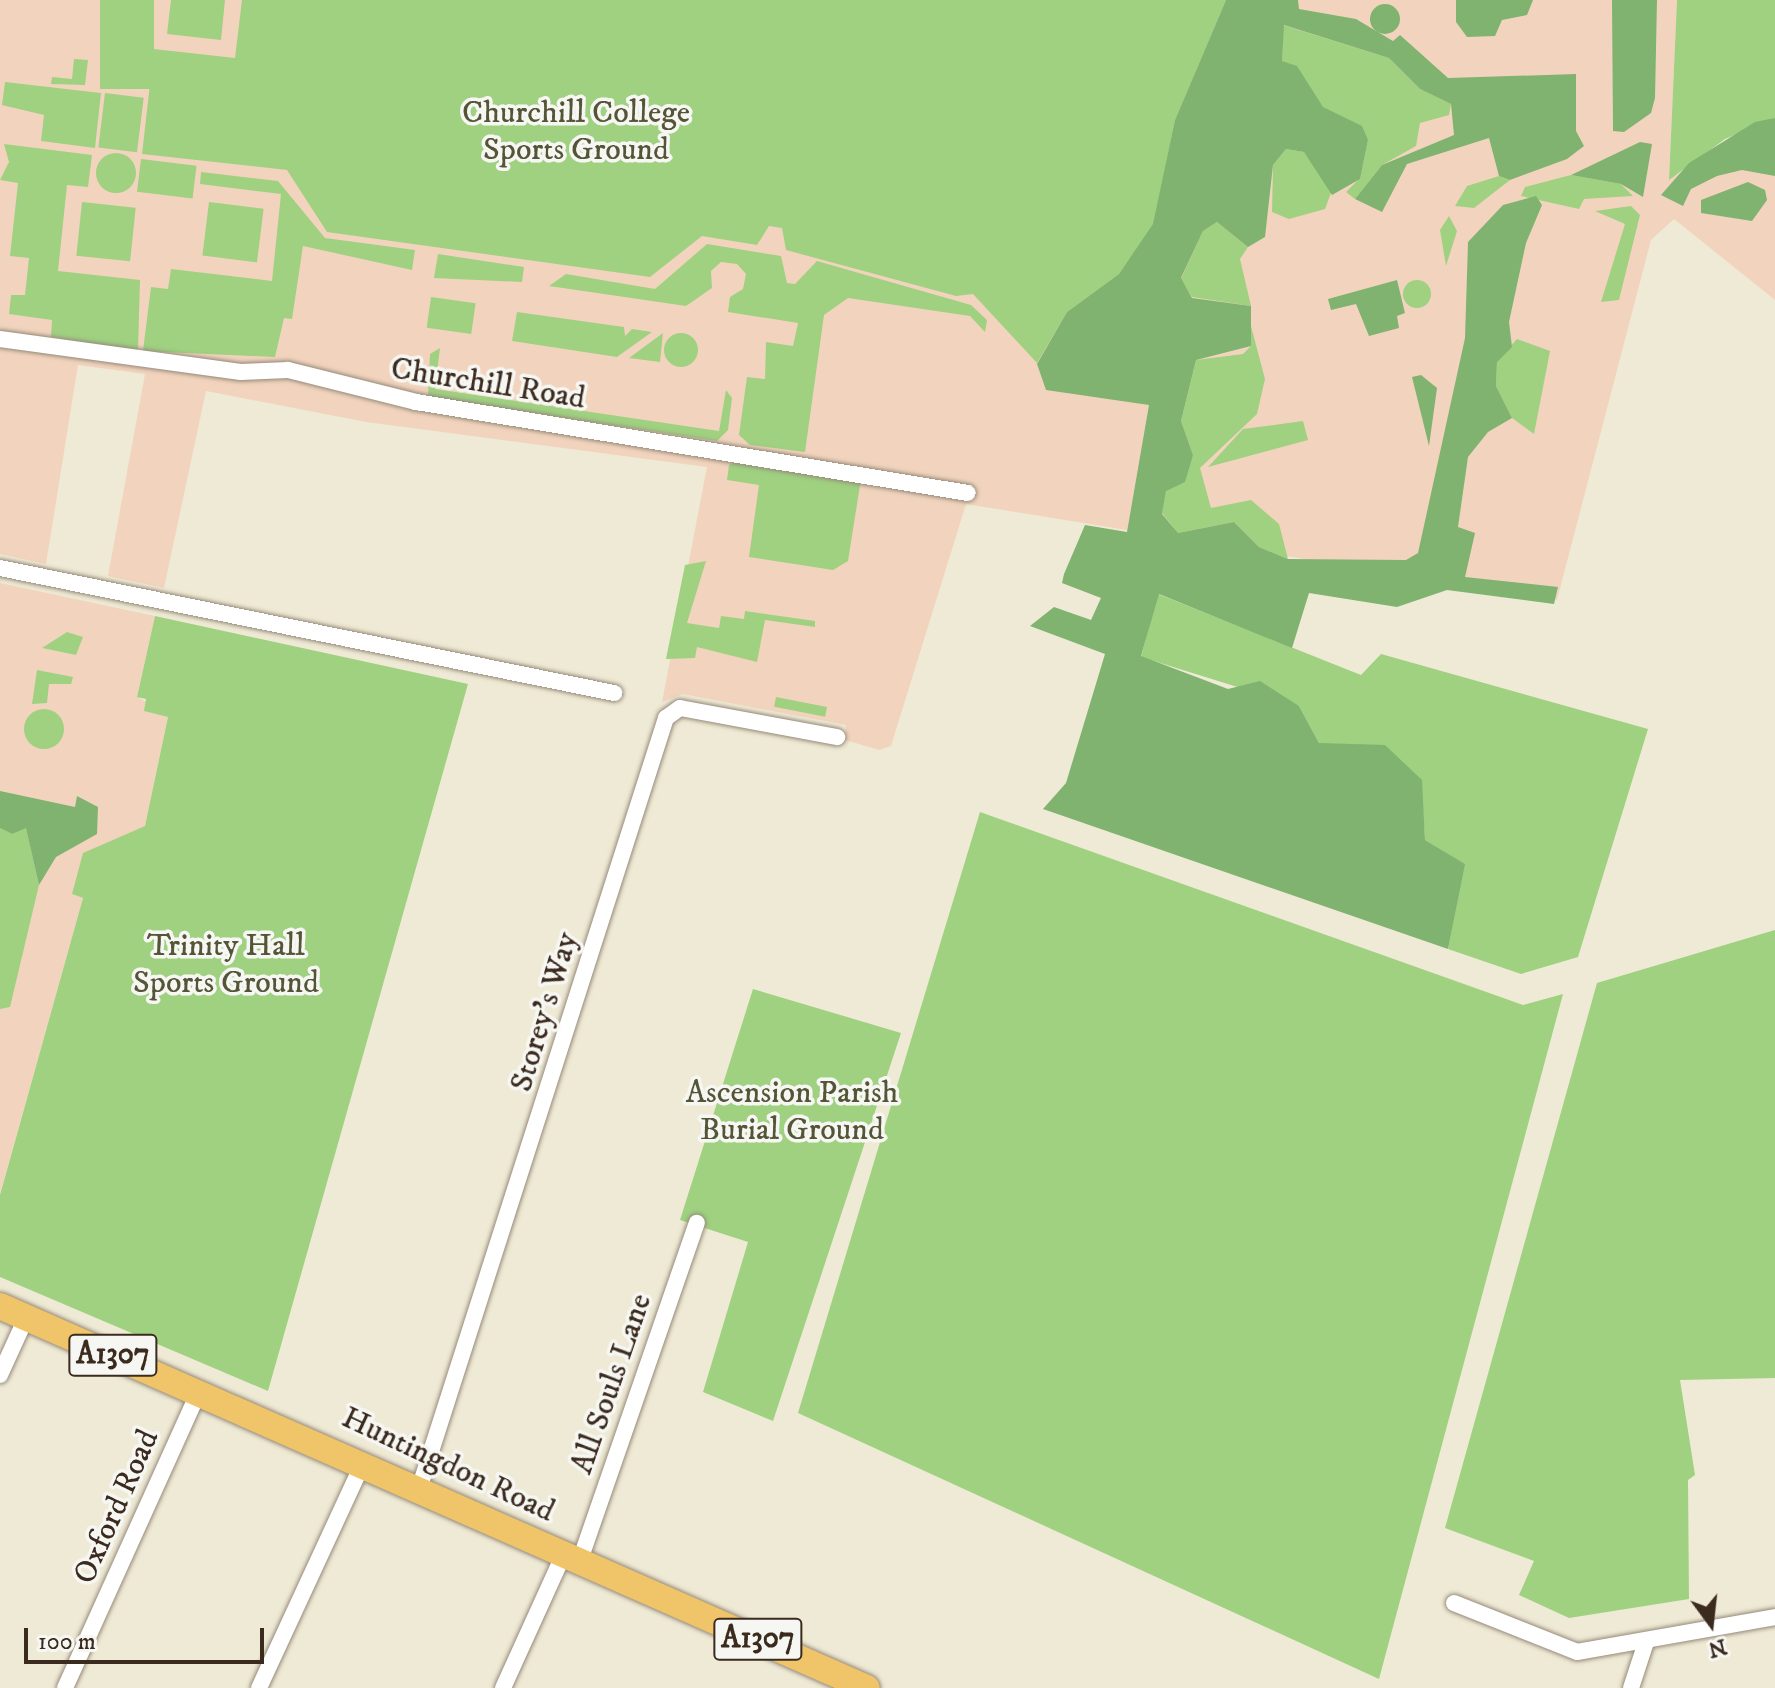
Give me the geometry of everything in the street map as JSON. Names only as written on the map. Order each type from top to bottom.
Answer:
[{"type":"main road","name":"Huntingdon Road","points":[[0,1306],[363,1463],[571,1560],[867,1688]]},
{"type":"street","name":"Churchill Road","points":[[0,339],[241,372],[288,370],[416,402],[968,493]]},
{"type":"street","points":[[0,568],[614,693]]},
{"type":"street","name":"Storey's Way","points":[[419,1489],[666,718],[680,708],[837,737]]},
{"type":"street","name":"All Souls Lane","points":[[503,1688],[571,1560],[697,1223]]},
{"type":"street","points":[[0,1375],[26,1318]]},
{"type":"street","name":"Oxford Road","points":[[65,1688],[199,1391]]},
{"type":"street","points":[[259,1688],[363,1463]]},
{"type":"street","points":[[1454,1603],[1577,1652],[1775,1617]]},
{"type":"street","points":[[1631,1688],[1646,1642]]},
{"type":"shaded area","points":[[0,0],[1677,0],[1669,179],[1775,118],[1775,300],[1674,219],[1651,240],[1557,600],[966,504],[891,746],[879,750],[845,740],[846,725],[683,694],[662,702],[707,467],[366,422],[206,391],[164,588],[108,576],[145,374],[78,365],[46,564],[0,554]]},
{"type":"shaded area","points":[[0,583],[155,616],[137,696],[168,717],[145,826],[72,894],[83,898],[0,1194]]},
{"type":"green space","points":[[100,0],[154,0],[154,89],[100,89]]},
{"type":"green space","points":[[171,0],[225,0],[221,40],[167,34]]},
{"type":"green space","name":"Churchill College Sports Ground","points":[[242,0],[1226,0],[1175,120],[1154,224],[1119,274],[1067,312],[1037,363],[973,294],[956,296],[786,250],[782,228],[769,226],[757,245],[702,236],[650,277],[327,232],[287,170],[142,154],[154,49],[235,58]]},
{"type":"green space","points":[[1226,0],[1298,0],[1299,9],[1356,19],[1393,41],[1400,35],[1448,78],[1576,74],[1576,131],[1584,146],[1567,159],[1510,180],[1499,176],[1489,138],[1407,164],[1382,212],[1355,199],[1382,165],[1454,135],[1451,104],[1420,89],[1389,58],[1284,25],[1282,61],[1297,66],[1323,107],[1362,126],[1368,140],[1360,179],[1332,195],[1304,152],[1286,149],[1273,165],[1265,237],[1248,247],[1217,222],[1203,231],[1181,278],[1192,298],[1251,306],[1251,346],[1196,360],[1181,421],[1193,455],[1185,482],[1166,491],[1162,514],[1178,533],[1234,522],[1259,547],[1288,559],[1406,560],[1418,553],[1465,338],[1468,242],[1503,205],[1536,196],[1542,205],[1526,243],[1509,322],[1512,347],[1497,362],[1496,386],[1512,418],[1488,432],[1468,457],[1458,527],[1475,533],[1465,577],[1558,587],[1554,604],[1447,590],[1397,607],[1309,593],[1292,648],[1159,594],[1141,656],[1228,689],[1260,681],[1299,706],[1319,743],[1385,745],[1422,780],[1425,840],[1465,864],[1448,949],[1043,809],[1066,783],[1105,654],[1030,626],[1054,607],[1091,620],[1101,598],[1062,583],[1064,574],[1085,525],[1127,532],[1149,405],[1046,390],[1037,364],[1067,312],[1119,274],[1153,224],[1175,120]]},
{"type":"green space","points":[[1456,0],[1533,0],[1527,15],[1502,20],[1495,36],[1467,37],[1456,22]]},
{"type":"green space","points":[[1612,0],[1657,0],[1655,98],[1651,113],[1624,132],[1613,131]]},
{"type":"green space","points":[[1677,0],[1775,0],[1775,118],[1725,139],[1669,180]]},
{"type":"green space","points":[[1385,4],[1396,8],[1400,19],[1396,30],[1385,34],[1374,30],[1370,19],[1374,8]]},
{"type":"green space","points":[[1283,25],[1389,58],[1420,89],[1451,104],[1449,115],[1420,123],[1416,146],[1382,165],[1355,199],[1346,192],[1360,178],[1368,140],[1323,107],[1282,61]]},
{"type":"green space","points":[[74,59],[88,60],[85,85],[51,84],[52,77],[72,79]]},
{"type":"green space","points":[[5,82],[101,93],[95,148],[41,141],[44,115],[2,105]]},
{"type":"green space","points":[[105,93],[144,98],[137,152],[98,148]]},
{"type":"green space","points":[[1775,118],[1775,176],[1742,170],[1717,176],[1691,189],[1683,206],[1661,195],[1689,163],[1755,122]]},
{"type":"green space","points":[[1640,142],[1652,144],[1643,197],[1621,184],[1571,175]]},
{"type":"green space","points":[[4,144],[92,155],[88,187],[67,185],[58,271],[140,280],[138,351],[51,337],[52,320],[9,314],[11,295],[25,295],[29,258],[10,256],[18,183],[0,180],[9,162]]},
{"type":"green space","points":[[1286,149],[1304,152],[1332,190],[1325,209],[1289,219],[1272,212],[1273,165]]},
{"type":"green space","points":[[116,153],[130,159],[136,173],[130,187],[116,193],[102,187],[96,173],[102,159]]},
{"type":"green space","points":[[141,159],[197,166],[193,199],[137,192]]},
{"type":"green space","points":[[201,172],[278,181],[325,238],[415,250],[412,270],[303,246],[292,319],[284,318],[275,357],[143,351],[151,287],[168,289],[171,269],[272,281],[281,194],[200,184]]},
{"type":"green space","points":[[1571,175],[1621,184],[1633,196],[1584,199],[1579,209],[1521,196],[1525,187]]},
{"type":"green space","points":[[1499,176],[1510,180],[1474,208],[1455,206],[1467,186]]},
{"type":"green space","points":[[1748,182],[1765,190],[1767,200],[1752,221],[1701,213],[1701,200]]},
{"type":"green space","points":[[82,202],[136,208],[130,261],[76,256]]},
{"type":"green space","points":[[209,202],[264,209],[257,262],[202,256]]},
{"type":"green space","points":[[1631,206],[1640,215],[1619,300],[1601,302],[1625,224],[1595,211]]},
{"type":"green space","points":[[1449,216],[1457,231],[1446,266],[1440,230]]},
{"type":"green space","points":[[1217,222],[1248,247],[1240,259],[1251,306],[1192,297],[1181,279],[1203,231]]},
{"type":"green space","points":[[707,244],[781,256],[787,283],[795,284],[817,261],[971,305],[987,320],[985,332],[970,316],[848,298],[824,315],[805,452],[750,445],[739,435],[747,377],[765,379],[766,342],[793,346],[798,323],[728,312],[730,297],[743,289],[746,274],[737,264],[721,262],[711,271],[712,288],[686,306],[549,286],[566,274],[655,289]]},
{"type":"green space","points":[[438,254],[524,267],[522,282],[434,278]]},
{"type":"green space","points":[[1397,280],[1405,313],[1397,316],[1399,328],[1369,336],[1356,304],[1331,310],[1328,299]]},
{"type":"green space","points":[[1417,280],[1427,284],[1431,294],[1427,304],[1417,308],[1407,304],[1403,294],[1407,284]]},
{"type":"green space","points":[[431,297],[476,303],[471,334],[427,328]]},
{"type":"green space","points":[[517,312],[624,327],[625,336],[632,329],[652,332],[617,357],[512,341]]},
{"type":"green space","points":[[1251,326],[1265,379],[1257,414],[1200,468],[1211,508],[1251,500],[1279,524],[1288,559],[1259,547],[1234,522],[1178,533],[1162,513],[1166,491],[1193,455],[1181,421],[1196,360],[1243,354],[1251,346]]},
{"type":"green space","points":[[663,333],[660,362],[629,358]]},
{"type":"green space","points":[[681,333],[693,338],[698,350],[693,362],[681,367],[669,362],[664,350],[669,338]]},
{"type":"green space","points":[[1517,339],[1550,351],[1534,434],[1512,418],[1496,386],[1497,361]]},
{"type":"green space","points":[[440,348],[435,389],[719,431],[726,390],[732,398],[728,430],[717,441],[428,397],[430,354]]},
{"type":"green space","points":[[1421,375],[1437,388],[1429,446],[1412,377]]},
{"type":"green space","points":[[1303,421],[1308,440],[1208,467],[1243,429]]},
{"type":"green space","points":[[737,461],[861,479],[848,561],[833,570],[749,557],[759,485],[727,480],[729,465]]},
{"type":"green space","points":[[706,561],[687,623],[719,628],[721,616],[744,619],[745,611],[815,621],[815,627],[765,620],[757,662],[697,647],[695,658],[666,659],[685,565]]},
{"type":"green space","points":[[1158,594],[1361,675],[1381,654],[1648,729],[1578,957],[1521,974],[1448,949],[1464,864],[1425,840],[1421,780],[1319,743],[1299,706],[1141,657]]},
{"type":"green space","name":"Trinity Hall Sports Ground","points":[[155,616],[468,684],[268,1391],[0,1277],[0,1195],[83,898],[72,894],[83,853],[145,826],[168,717],[144,711],[146,699],[137,697]]},
{"type":"green space","points":[[67,632],[83,637],[76,655],[42,648]]},
{"type":"green space","points":[[37,670],[73,677],[71,684],[49,684],[47,703],[32,704]]},
{"type":"green space","points":[[776,697],[827,707],[825,717],[774,707]]},
{"type":"green space","points":[[44,709],[58,715],[64,729],[58,743],[44,749],[30,743],[24,729],[30,715]]},
{"type":"green space","points":[[0,791],[75,807],[77,796],[98,807],[97,834],[56,857],[39,885],[26,828],[12,834],[0,828]]},
{"type":"green space","points":[[980,812],[1523,1005],[1563,994],[1379,1679],[798,1413]]},
{"type":"green space","points":[[26,827],[39,885],[10,1007],[0,1009],[0,828],[12,834]]},
{"type":"green space","points":[[1775,930],[1775,1378],[1680,1380],[1695,1475],[1688,1480],[1689,1599],[1569,1618],[1519,1595],[1534,1561],[1445,1528],[1597,983]]},
{"type":"green space","name":"Ascension Parish Burial Ground","points":[[753,989],[901,1033],[773,1421],[703,1392],[748,1242],[680,1220]]}]
